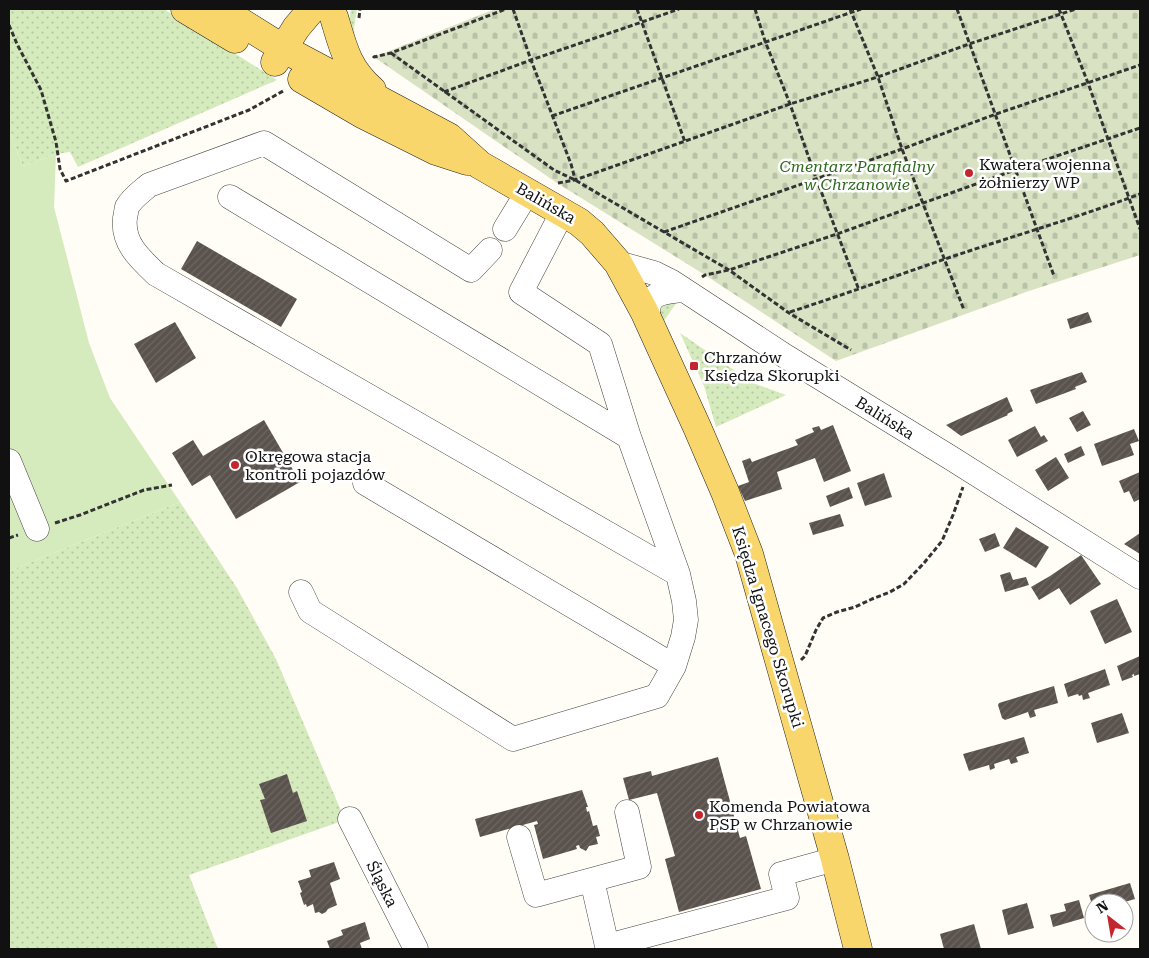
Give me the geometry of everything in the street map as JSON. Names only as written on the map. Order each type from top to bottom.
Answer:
[{"type":"main road","name":"Balińska","points":[[185,9],[297,58],[386,102],[449,137],[480,165],[579,222],[592,233],[618,263]]},
{"type":"main road","name":"Balińska","points":[[220,9],[297,58],[362,114],[436,151],[480,165]]},
{"type":"main road","points":[[297,58],[328,11]]},
{"type":"main road","points":[[297,58],[296,28],[328,11]]},
{"type":"main road","points":[[328,11],[352,68],[363,82],[386,102]]},
{"type":"main road","name":"Księdza Ignacego Skorupki","points":[[618,263],[648,321],[697,427],[749,554],[835,859],[858,949]]},
{"type":"street","points":[[490,250],[471,270],[264,143],[150,185],[136,196],[127,208],[124,223],[128,242],[137,257],[156,274],[678,574]]},
{"type":"street","points":[[505,229],[527,193]]},
{"type":"street","points":[[230,198],[629,437]]},
{"type":"street","points":[[301,592],[310,611],[513,739],[657,696],[674,666],[686,620],[678,574],[629,437],[600,344],[521,292],[562,213]]},
{"type":"street","name":"Balińska","points":[[618,263],[654,273],[672,282],[692,284],[785,356],[1140,577]]},
{"type":"street","points":[[648,321],[647,310],[654,296],[692,284]]},
{"type":"street","points":[[9,461],[37,529]]},
{"type":"street","points":[[365,483],[674,666]]},
{"type":"street","points":[[519,837],[536,896],[639,867],[627,812]]},
{"type":"street","name":"Śląska","points":[[350,819],[416,949]]},
{"type":"street","points":[[592,880],[608,946],[787,898],[781,874],[835,859]]},
{"type":"path","points":[[369,52],[374,57],[391,53],[506,9]]},
{"type":"path","points":[[512,9],[576,180]]},
{"type":"path","points":[[637,9],[685,142]]},
{"type":"path","points":[[444,92],[679,9]]},
{"type":"path","points":[[755,9],[765,41],[859,290]]},
{"type":"path","points":[[552,116],[851,10],[861,9]]},
{"type":"path","points":[[957,9],[1054,276]]},
{"type":"path","points":[[1059,9],[1088,83],[1140,229]]},
{"type":"path","points":[[557,184],[576,180],[790,104],[878,77],[969,44],[1076,9]]},
{"type":"path","points":[[851,10],[878,77],[902,149],[964,310]]},
{"type":"path","points":[[9,26],[42,90],[56,142],[60,169],[66,181],[249,110],[271,99]]},
{"type":"path","points":[[391,53],[554,170],[576,180],[729,270],[789,312],[851,350]]},
{"type":"path","points":[[664,233],[996,114],[1140,65]]},
{"type":"path","points":[[692,284],[705,275],[729,270],[837,234],[1140,128]]},
{"type":"path","points":[[789,312],[1140,194]]},
{"type":"path","points":[[799,662],[806,656],[823,618],[890,592],[904,584],[924,564],[942,541],[953,515],[968,469]]},
{"type":"path","points":[[9,538],[80,515],[144,490],[172,485]]},
{"type":"green space","points":[[9,9],[164,9],[277,80],[78,167],[70,152],[56,154],[23,166],[9,132]]},
{"type":"green space","points":[[351,9],[357,9],[354,28],[355,38],[350,41],[348,28]]},
{"type":"green space","name":"Cmentarz Parafialny w Chrzanowie","points":[[495,9],[1140,9],[1140,255],[1026,292],[836,361],[705,275],[557,183],[374,57]]},
{"type":"green space","points":[[9,132],[23,166],[56,154],[54,207],[89,343],[110,398],[180,502],[9,571]]},
{"type":"green space","points":[[677,302],[661,325],[658,309],[663,303]]},
{"type":"green space","points":[[680,333],[753,383],[786,395],[716,427],[704,386]]},
{"type":"green space","points":[[180,502],[237,588],[276,659],[345,820],[189,875],[218,949],[9,949],[9,571]]},
{"type":"building","points":[[197,241],[297,299],[281,327],[181,269]]},
{"type":"building","points":[[1088,312],[1092,322],[1070,329],[1067,319]]},
{"type":"building","points":[[175,322],[196,358],[156,383],[134,344]]},
{"type":"building","points":[[1082,372],[1087,382],[1075,387],[1076,389],[1036,404],[1030,390]]},
{"type":"building","points":[[1007,397],[1013,411],[1008,415],[961,436],[946,425]]},
{"type":"building","points":[[1083,411],[1091,425],[1077,432],[1069,418]]},
{"type":"building","name":"Okręgowa stacja kontroli pojazdów","points":[[264,420],[300,482],[236,519],[210,475],[192,486],[172,453],[193,440],[203,456]]},
{"type":"building","points":[[833,425],[851,471],[824,482],[815,458],[777,472],[782,489],[745,501],[738,486],[749,482],[742,461],[750,458],[752,462],[798,445],[795,440],[814,432],[812,428],[819,426],[821,430]]},
{"type":"building","points":[[1035,426],[1041,437],[1044,435],[1048,441],[1017,457],[1008,440]]},
{"type":"building","points":[[1134,429],[1139,441],[1130,444],[1134,455],[1102,466],[1094,444]]},
{"type":"building","points":[[1081,446],[1085,455],[1068,463],[1064,454]]},
{"type":"building","points":[[1056,457],[1069,478],[1048,491],[1035,470]]},
{"type":"building","points":[[1140,472],[1140,499],[1134,502],[1129,491],[1124,493],[1119,481]]},
{"type":"building","points":[[884,473],[892,497],[865,506],[857,483]]},
{"type":"building","points":[[849,487],[853,498],[830,507],[826,496]]},
{"type":"building","points":[[840,514],[844,526],[813,535],[809,523]]},
{"type":"building","points":[[1016,527],[1049,547],[1036,568],[1003,548]]},
{"type":"building","points":[[995,533],[1000,546],[985,552],[979,539]]},
{"type":"building","points":[[1140,533],[1140,554],[1124,544]]},
{"type":"building","points":[[1081,555],[1101,584],[1070,605],[1059,588],[1039,600],[1031,587]]},
{"type":"building","points":[[1010,572],[1013,580],[1026,577],[1029,585],[1005,592],[1000,575]]},
{"type":"building","points":[[1117,599],[1132,632],[1105,644],[1090,611]]},
{"type":"building","points":[[1140,656],[1140,674],[1134,676],[1134,674],[1132,675],[1133,677],[1122,681],[1117,666]]},
{"type":"building","points":[[1105,669],[1110,685],[1088,693],[1090,698],[1083,700],[1082,695],[1079,696],[1078,694],[1068,697],[1064,684]]},
{"type":"building","points":[[1054,686],[1058,703],[1034,710],[1036,716],[1030,718],[1028,712],[1005,720],[1002,718],[999,703]]},
{"type":"building","points":[[1122,713],[1129,733],[1097,743],[1091,723]]},
{"type":"building","points":[[1024,737],[1029,753],[1016,757],[1018,762],[1011,764],[1009,759],[994,764],[995,768],[990,770],[989,765],[969,771],[963,754]]},
{"type":"building","points":[[718,757],[740,838],[746,836],[761,889],[679,912],[665,859],[675,856],[657,793],[629,800],[623,778],[651,771],[652,776]]},
{"type":"building","points":[[287,774],[293,793],[297,791],[307,821],[271,833],[260,800],[265,799],[259,784]]},
{"type":"building","points":[[582,790],[588,807],[586,807],[587,812],[589,811],[593,826],[597,825],[600,836],[596,837],[598,844],[589,846],[586,851],[580,848],[579,845],[576,846],[577,849],[543,859],[534,825],[538,824],[537,821],[480,837],[475,819]]},
{"type":"building","points":[[334,862],[340,879],[330,883],[337,905],[322,914],[319,912],[315,913],[313,904],[307,907],[306,904],[304,905],[298,881],[311,877],[309,870]]},
{"type":"building","points":[[1130,883],[1133,893],[1096,893]]},
{"type":"building","points":[[1079,900],[1084,918],[1053,927],[1050,915],[1066,911],[1064,904]]},
{"type":"building","points":[[1027,903],[1034,928],[1008,935],[1002,910]]},
{"type":"building","points":[[365,922],[370,939],[360,943],[362,949],[330,949],[327,941],[343,935],[341,930]]},
{"type":"building","points":[[974,924],[981,949],[944,949],[940,934]]},
{"type":"place","name":"Kwatera wojenna żołnierzy WP","points":[[969,173]]},
{"type":"place","name":"Chrzanów Księdza Skorupki","points":[[694,366]]},
{"type":"place","name":"Okręgowa stacja kontroli pojazdów","points":[[235,465]]},
{"type":"place","name":"Komenda Powiatowa PSP w Chrzanowie","points":[[699,815]]}]
